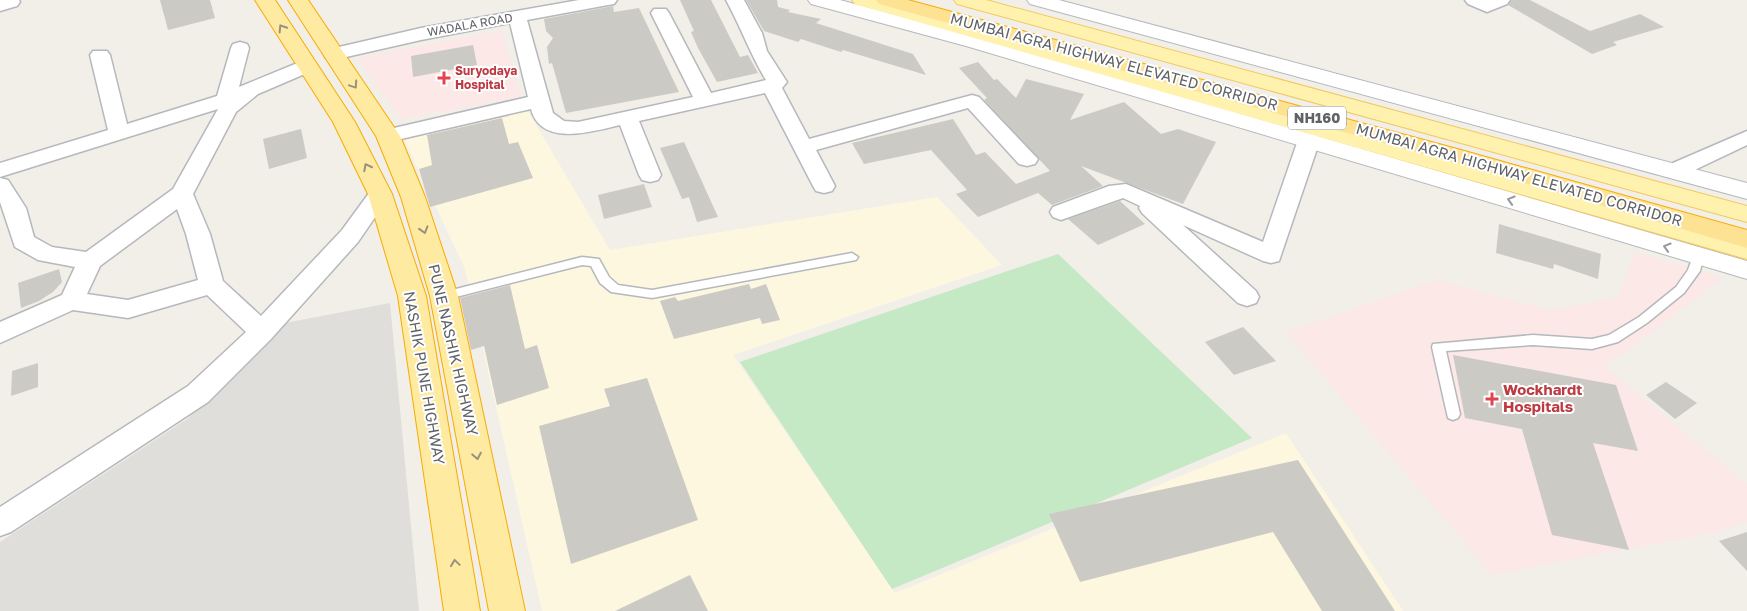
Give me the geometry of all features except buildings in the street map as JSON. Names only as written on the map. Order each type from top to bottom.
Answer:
[{"type":"highway","name":"NASHIK PUNE HIGHWAY","points":[[265,0],[344,122],[380,194],[412,296],[462,611]]},
{"type":"highway","name":"PUNE NASHIK HIGHWAY","points":[[298,0],[388,136],[413,197],[444,296],[507,611]]},
{"type":"highway","name":"MUMBAI AGRA HIGHWAY ELEVATED CORRIDOR","points":[[886,0],[1453,155],[1747,239]]},
{"type":"highway","name":"MUMBAI AGRA HIGHWAY ELEVATED CORRIDOR","points":[[935,0],[1747,223]]},
{"type":"main road","points":[[862,0],[1747,250]]},
{"type":"main road","points":[[964,0],[1747,214]]},
{"type":"street","points":[[0,6],[11,2],[10,0]]},
{"type":"street","name":"WADALA ROAD","points":[[333,54],[421,34],[608,0]]},
{"type":"street","points":[[517,17],[543,115],[550,123],[561,128],[578,128],[771,86],[777,82],[758,51],[753,33],[736,0]]},
{"type":"street","points":[[818,0],[973,42],[1747,270]]},
{"type":"street","points":[[1037,0],[1747,191]]},
{"type":"street","points":[[1474,0],[1486,7],[1501,0]]},
{"type":"street","points":[[660,13],[705,101]]},
{"type":"street","points":[[226,100],[240,48]]},
{"type":"street","points":[[100,56],[119,134]]},
{"type":"street","points":[[0,170],[226,100],[307,66]]},
{"type":"street","points":[[771,86],[824,186]]},
{"type":"street","points":[[71,301],[90,261],[182,194],[228,109],[253,88]]},
{"type":"street","points":[[388,136],[539,101]]},
{"type":"street","points":[[803,147],[972,101],[1027,159]]},
{"type":"street","points":[[628,118],[650,175]]},
{"type":"street","points":[[1674,171],[1747,137]]},
{"type":"street","points":[[1061,212],[1117,191],[1126,191],[1271,255],[1309,140]]},
{"type":"street","points":[[0,185],[15,208],[23,242],[46,254],[90,261]]},
{"type":"street","points":[[182,194],[198,234],[212,285],[262,332]]},
{"type":"street","points":[[0,523],[198,394],[262,332],[350,236],[380,194]]},
{"type":"street","points":[[1135,195],[1247,297]]},
{"type":"street","points":[[0,333],[71,301],[128,310],[212,285]]},
{"type":"lane","points":[[1452,414],[1438,347],[1532,340],[1592,344],[1613,339],[1643,320],[1680,290],[1694,270],[1698,256]]},
{"type":"lane","points":[[444,296],[582,261],[595,262],[604,280],[614,289],[652,294],[852,257]]},
{"type":"shaded area","name":"Suryodaya Hospital","points":[[502,30],[521,97],[401,119],[357,58]]},
{"type":"shaded area","points":[[526,108],[610,250],[937,197],[1002,265],[733,355],[895,593],[1286,433],[1403,611],[542,611],[465,269],[403,137]]},
{"type":"shaded area","name":"Wockhardt Hospitals","points":[[1636,252],[1723,278],[1605,367],[1747,484],[1747,522],[1716,532],[1492,575],[1286,332],[1437,280],[1550,310],[1618,297]]},
{"type":"shaded area","points":[[390,303],[419,611],[0,611],[0,542],[187,419],[285,323]]},
{"type":"green space","points":[[1058,254],[1252,438],[892,589],[740,362]]},
{"type":"place","name":"Suryodaya Hospital","points":[[444,78]]},
{"type":"place","name":"Wockhardt Hospitals","points":[[1492,399]]}]
